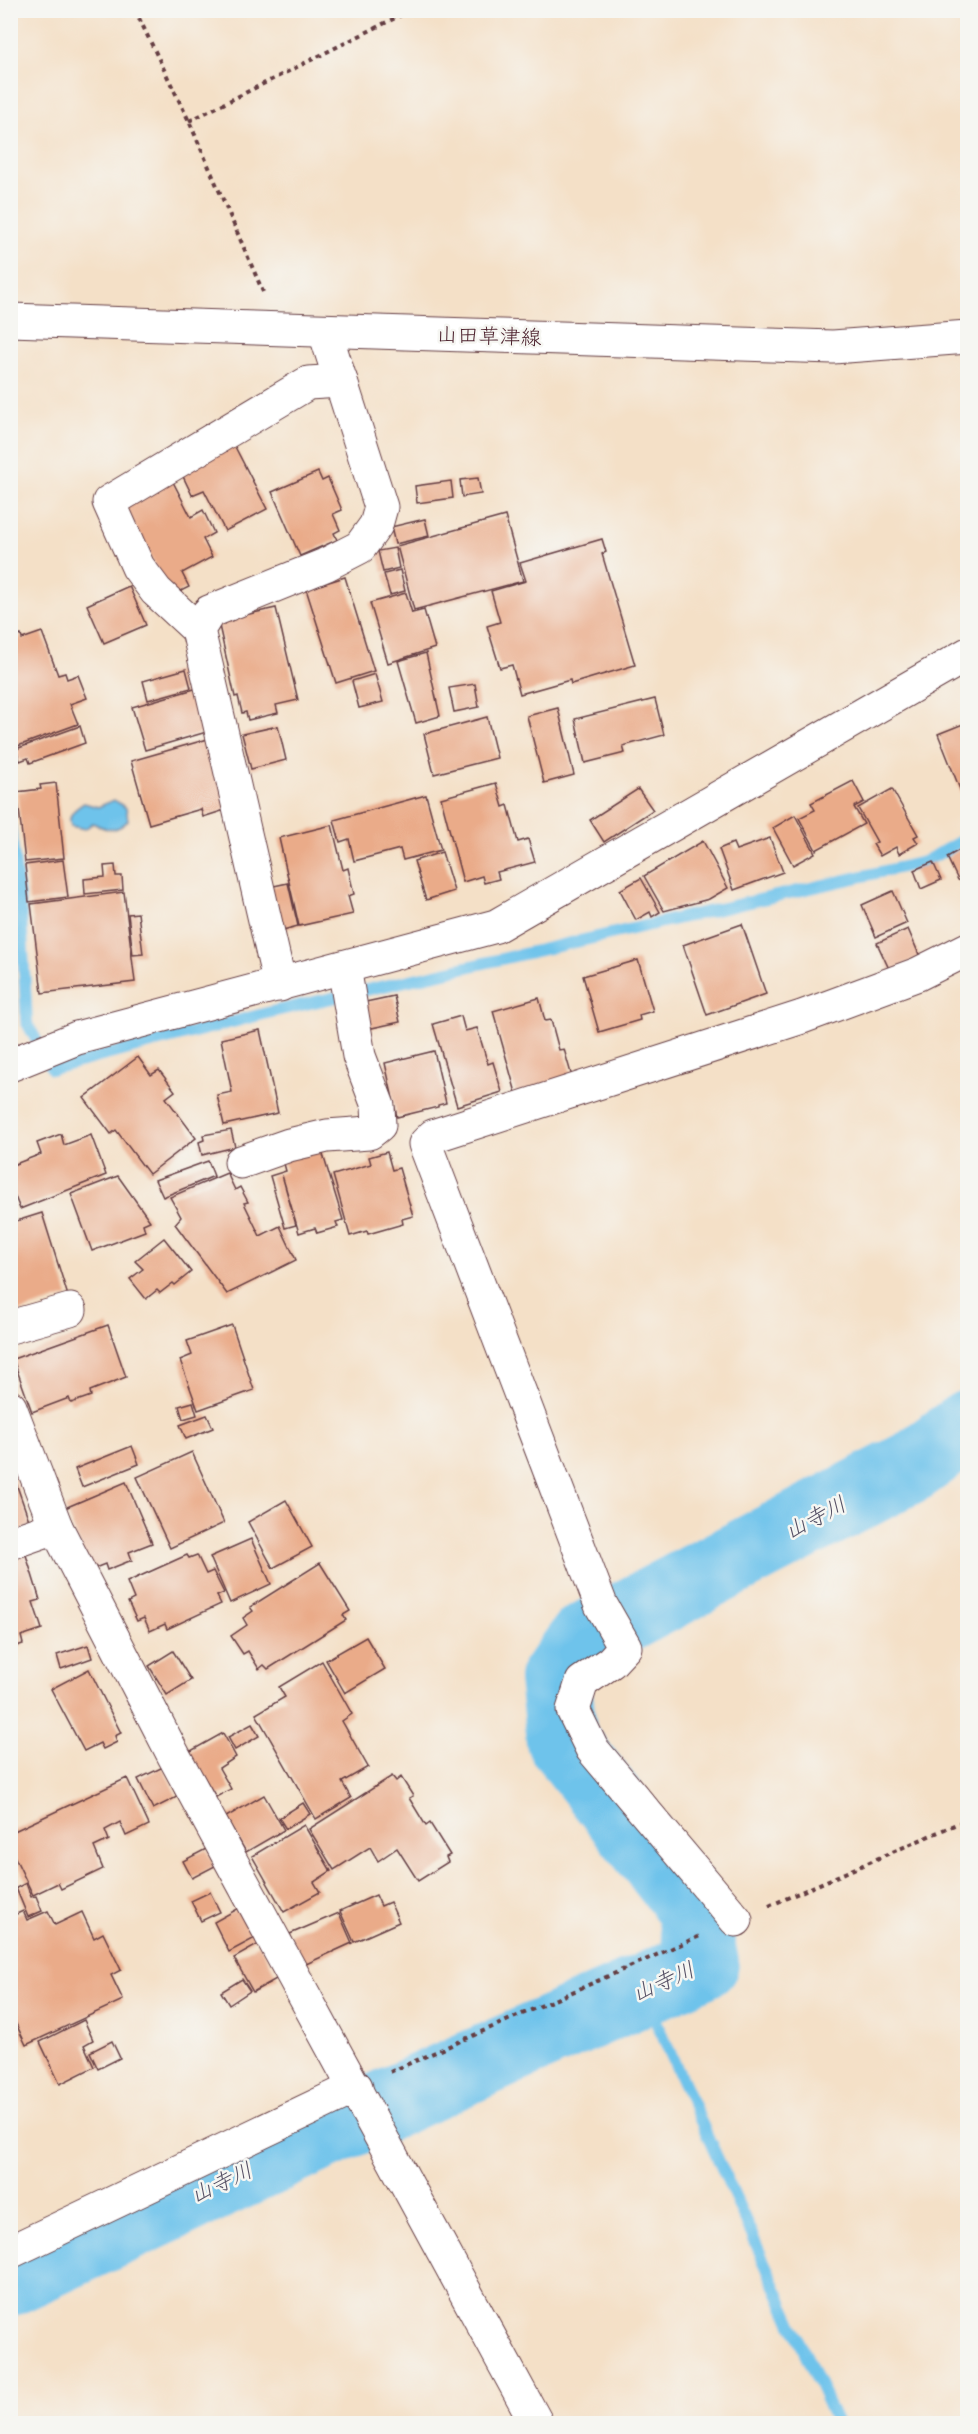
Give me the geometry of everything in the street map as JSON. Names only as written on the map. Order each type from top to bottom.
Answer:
[{"type":"street","name":"山田草津線","points":[[10,320],[325,332],[833,346],[968,337]]},
{"type":"street","points":[[198,630],[209,612],[325,565],[360,547],[376,525],[381,507],[325,332]]},
{"type":"street","points":[[280,985],[198,630],[156,591],[138,567],[110,502],[308,383],[341,381]]},
{"type":"street","points":[[10,1065],[77,1038],[496,926],[968,654]]},
{"type":"street","points":[[736,1920],[592,1749],[573,1710],[582,1682],[611,1662],[625,1647],[601,1605],[425,1144],[433,1136],[802,1017],[918,974],[968,949]]},
{"type":"street","points":[[241,1162],[290,1145],[327,1136],[369,1133],[379,1125],[378,1106],[359,1056],[344,967]]},
{"type":"street","points":[[10,1328],[70,1310]]},
{"type":"street","points":[[10,1407],[56,1527],[174,1756],[356,2087],[537,2424]]},
{"type":"street","points":[[10,1544],[56,1527]]},
{"type":"street","points":[[10,2252],[356,2087]]},
{"type":"path","points":[[135,10],[189,121],[279,329]]},
{"type":"path","points":[[189,121],[411,10]]},
{"type":"path","points":[[356,2087],[968,1819]]},
{"type":"water","points":[[114,800],[126,808],[128,820],[120,827],[107,829],[93,823],[85,829],[71,826],[71,815],[84,803],[98,807]]},
{"type":"building","points":[[232,441],[267,509],[225,531],[204,490],[192,495],[179,468]]},
{"type":"building","points":[[318,472],[322,481],[328,478],[342,510],[333,514],[340,530],[334,533],[337,540],[300,556],[272,492]]},
{"type":"building","points":[[170,476],[191,517],[203,510],[214,533],[203,539],[212,557],[182,573],[189,587],[171,596],[121,501]]},
{"type":"building","points":[[478,478],[481,494],[462,497],[460,480]]},
{"type":"building","points":[[451,481],[453,498],[417,503],[415,486]]},
{"type":"building","points":[[505,516],[523,581],[414,610],[397,546]]},
{"type":"building","points":[[425,519],[429,536],[395,544],[391,527]]},
{"type":"building","points":[[602,539],[606,552],[602,554],[635,665],[571,684],[570,680],[520,694],[512,665],[500,668],[487,626],[500,622],[491,591],[526,581],[520,563]]},
{"type":"building","points":[[395,548],[399,568],[383,572],[378,551]]},
{"type":"building","points":[[400,570],[405,591],[390,595],[384,574]]},
{"type":"building","points":[[345,577],[374,671],[336,683],[306,589]]},
{"type":"building","points":[[129,586],[146,625],[104,643],[87,605]]},
{"type":"building","points":[[406,593],[412,613],[424,610],[435,648],[388,663],[370,603]]},
{"type":"building","points":[[276,608],[298,700],[276,705],[278,713],[248,720],[246,712],[242,713],[238,696],[235,697],[218,621]]},
{"type":"building","points":[[42,632],[58,675],[65,673],[67,679],[78,675],[87,698],[70,704],[78,724],[15,747],[10,736],[10,638],[21,635],[22,639]]},
{"type":"building","points":[[426,653],[440,716],[416,723],[398,661]]},
{"type":"building","points":[[186,669],[191,688],[148,700],[143,681]]},
{"type":"building","points":[[375,674],[383,702],[359,708],[352,681]]},
{"type":"building","points":[[475,684],[479,707],[454,712],[449,688]]},
{"type":"building","points":[[198,688],[210,731],[145,750],[132,707]]},
{"type":"building","points":[[655,699],[664,735],[623,746],[625,753],[585,763],[575,719]]},
{"type":"building","points":[[558,708],[574,775],[544,783],[527,716]]},
{"type":"building","points":[[487,717],[497,758],[434,774],[424,734]]},
{"type":"building","points":[[968,722],[968,807],[967,807],[938,734]]},
{"type":"building","points":[[80,726],[85,743],[30,763],[28,758],[20,761],[16,749]]},
{"type":"building","points":[[278,726],[286,760],[251,769],[242,734]]},
{"type":"building","points":[[208,739],[228,809],[203,817],[201,809],[149,824],[131,761]]},
{"type":"building","points":[[853,781],[864,802],[854,807],[864,824],[816,850],[799,818],[815,810],[811,803]]},
{"type":"building","points":[[56,783],[64,858],[25,862],[17,792],[41,789],[40,785]]},
{"type":"building","points":[[496,783],[503,807],[508,805],[518,842],[528,839],[535,862],[497,872],[499,879],[484,883],[482,876],[463,882],[441,798]]},
{"type":"building","points":[[638,789],[653,810],[604,842],[590,820]]},
{"type":"building","points":[[892,789],[918,835],[914,837],[918,843],[899,854],[896,847],[880,856],[873,844],[877,842],[858,808]]},
{"type":"building","points":[[426,795],[441,850],[403,860],[400,849],[354,861],[349,839],[340,842],[334,820]]},
{"type":"building","points":[[795,815],[815,853],[793,865],[773,828]]},
{"type":"building","points":[[332,825],[343,870],[348,868],[354,894],[348,896],[353,914],[299,926],[279,838]]},
{"type":"building","points":[[770,838],[783,872],[734,890],[719,849],[733,843],[736,850]]},
{"type":"building","points":[[703,841],[728,888],[709,899],[664,911],[644,876]]},
{"type":"building","points":[[968,845],[968,884],[958,880],[947,857]]},
{"type":"building","points":[[442,852],[454,891],[426,900],[414,861]]},
{"type":"building","points":[[63,860],[68,897],[29,902],[25,865]]},
{"type":"building","points":[[933,862],[941,880],[921,889],[914,870]]},
{"type":"building","points":[[115,865],[116,876],[122,876],[123,890],[85,894],[84,879],[105,877],[104,866]]},
{"type":"building","points":[[641,878],[660,912],[652,917],[650,912],[636,920],[620,890]]},
{"type":"building","points":[[288,883],[298,926],[279,931],[269,887]]},
{"type":"building","points":[[893,891],[907,923],[876,937],[862,905]]},
{"type":"building","points":[[124,892],[135,982],[42,993],[31,904]]},
{"type":"building","points":[[138,913],[143,954],[133,955],[128,914]]},
{"type":"building","points":[[742,924],[766,994],[707,1015],[683,945]]},
{"type":"building","points":[[908,929],[920,957],[890,971],[877,943]]},
{"type":"building","points":[[638,960],[653,1011],[639,1015],[640,1020],[599,1032],[583,976]]},
{"type":"building","points":[[394,996],[400,1022],[367,1029],[361,1003]]},
{"type":"building","points":[[539,998],[545,1021],[551,1020],[559,1050],[564,1049],[572,1077],[516,1093],[493,1011]]},
{"type":"building","points":[[461,1016],[465,1031],[477,1028],[488,1064],[493,1062],[502,1092],[457,1106],[433,1024]]},
{"type":"building","points":[[260,1030],[278,1113],[224,1125],[217,1095],[232,1092],[221,1039]]},
{"type":"building","points":[[434,1051],[446,1103],[397,1117],[385,1063]]},
{"type":"building","points":[[138,1057],[151,1075],[159,1070],[175,1091],[166,1098],[196,1138],[149,1174],[116,1130],[111,1134],[84,1098]]},
{"type":"building","points":[[231,1130],[235,1147],[202,1155],[199,1142],[204,1140],[203,1135]]},
{"type":"building","points":[[61,1134],[64,1145],[91,1135],[106,1175],[20,1209],[10,1184],[10,1166],[41,1154],[37,1143]]},
{"type":"building","points":[[321,1148],[343,1220],[336,1222],[338,1227],[317,1233],[315,1228],[299,1233],[282,1175],[296,1225],[285,1228],[270,1176],[286,1171],[283,1160]]},
{"type":"building","points":[[387,1152],[392,1170],[399,1168],[413,1216],[402,1219],[403,1224],[368,1234],[367,1231],[350,1236],[333,1175],[371,1164],[369,1157]]},
{"type":"building","points":[[208,1161],[214,1176],[163,1197],[155,1180]]},
{"type":"building","points":[[227,1173],[235,1190],[240,1187],[248,1202],[244,1203],[260,1236],[280,1226],[296,1260],[227,1294],[175,1224],[181,1217],[170,1197]]},
{"type":"building","points":[[118,1176],[150,1221],[143,1224],[145,1231],[92,1251],[71,1194]]},
{"type":"building","points":[[42,1213],[68,1296],[10,1315],[10,1223]]},
{"type":"building","points":[[164,1238],[191,1272],[175,1285],[173,1283],[160,1293],[157,1290],[146,1299],[130,1279],[143,1269],[135,1261]]},
{"type":"building","points":[[108,1325],[126,1377],[90,1391],[91,1396],[71,1403],[69,1398],[32,1412],[13,1359]]},
{"type":"building","points":[[232,1325],[254,1390],[198,1410],[180,1360],[192,1355],[187,1341]]},
{"type":"building","points":[[193,1402],[197,1415],[183,1419],[179,1406]]},
{"type":"building","points":[[207,1415],[213,1428],[186,1439],[180,1425]]},
{"type":"building","points":[[132,1446],[139,1464],[82,1487],[75,1469]]},
{"type":"building","points":[[192,1452],[224,1523],[170,1548],[137,1477]]},
{"type":"building","points":[[10,1466],[31,1526],[10,1533]]},
{"type":"building","points":[[126,1482],[152,1543],[129,1552],[132,1560],[107,1570],[105,1564],[90,1570],[65,1508]]},
{"type":"building","points":[[286,1500],[312,1547],[273,1568],[248,1522]]},
{"type":"building","points":[[251,1539],[271,1584],[230,1603],[210,1557]]},
{"type":"building","points":[[26,1555],[40,1600],[33,1602],[42,1629],[21,1636],[23,1644],[10,1648],[10,1560]]},
{"type":"building","points":[[187,1555],[189,1558],[197,1555],[206,1574],[213,1571],[224,1593],[217,1596],[221,1604],[167,1629],[165,1624],[150,1631],[144,1618],[137,1621],[128,1602],[134,1599],[127,1582]]},
{"type":"building","points":[[320,1563],[350,1611],[343,1615],[346,1620],[268,1669],[264,1665],[259,1669],[248,1651],[243,1654],[231,1636],[247,1625],[243,1618],[253,1611],[250,1607]]},
{"type":"building","points":[[366,1637],[385,1669],[345,1693],[326,1660]]},
{"type":"building","points":[[88,1645],[92,1658],[61,1669],[57,1655]]},
{"type":"building","points":[[173,1651],[191,1680],[167,1695],[149,1666]]},
{"type":"building","points":[[322,1661],[352,1714],[342,1721],[368,1767],[342,1782],[351,1798],[316,1819],[256,1714],[285,1697],[279,1687]]},
{"type":"building","points":[[89,1669],[121,1733],[115,1736],[117,1742],[103,1749],[100,1743],[84,1751],[51,1689]]},
{"type":"building","points":[[252,1724],[259,1736],[235,1750],[228,1737]]},
{"type":"building","points":[[223,1733],[236,1757],[219,1768],[231,1789],[216,1797],[189,1752]]},
{"type":"building","points":[[163,1767],[177,1797],[153,1809],[138,1779]]},
{"type":"building","points":[[392,1776],[396,1781],[401,1777],[413,1796],[409,1798],[426,1826],[430,1823],[450,1855],[446,1857],[448,1862],[418,1881],[397,1848],[378,1861],[370,1847],[334,1870],[309,1829]]},
{"type":"building","points":[[127,1778],[149,1825],[126,1836],[120,1822],[105,1830],[109,1840],[94,1847],[103,1869],[61,1889],[58,1883],[33,1895],[10,1847],[10,1833]]},
{"type":"building","points":[[264,1795],[284,1830],[246,1852],[226,1817]]},
{"type":"building","points":[[303,1803],[310,1814],[286,1829],[279,1818]]},
{"type":"building","points":[[304,1825],[331,1871],[314,1882],[320,1892],[284,1912],[252,1856]]},
{"type":"building","points":[[206,1849],[215,1866],[192,1878],[183,1861]]},
{"type":"building","points":[[26,1883],[31,1897],[36,1896],[42,1911],[28,1917],[16,1888]]},
{"type":"building","points":[[210,1892],[220,1912],[201,1921],[191,1901]]},
{"type":"building","points":[[376,1895],[381,1906],[390,1902],[399,1922],[354,1942],[340,1911]]},
{"type":"building","points":[[241,1907],[257,1937],[229,1952],[214,1922]]},
{"type":"building","points":[[23,1911],[27,1920],[48,1911],[55,1925],[82,1912],[94,1938],[103,1933],[121,1970],[111,1975],[123,2000],[26,2045],[10,2011],[10,1917]]},
{"type":"building","points":[[339,1913],[352,1943],[304,1965],[290,1934]]},
{"type":"building","points":[[259,1944],[278,1978],[253,1992],[234,1958]]},
{"type":"building","points":[[242,1979],[250,1991],[229,2005],[221,1992]]},
{"type":"building","points":[[84,2020],[93,2040],[84,2045],[94,2067],[60,2084],[40,2042]]},
{"type":"building","points":[[112,2041],[120,2058],[98,2069],[90,2052]]},
{"type":"waterway","points":[[10,827],[21,915],[27,1023],[52,1069],[271,1012],[924,862],[968,837]]},
{"type":"waterway","name":"山寺川","points":[[10,2280],[423,2088],[703,1963],[691,1906],[562,1741],[555,1679],[585,1638],[913,1466],[968,1426]]},
{"type":"waterway","points":[[658,2026],[837,2424]]}]
